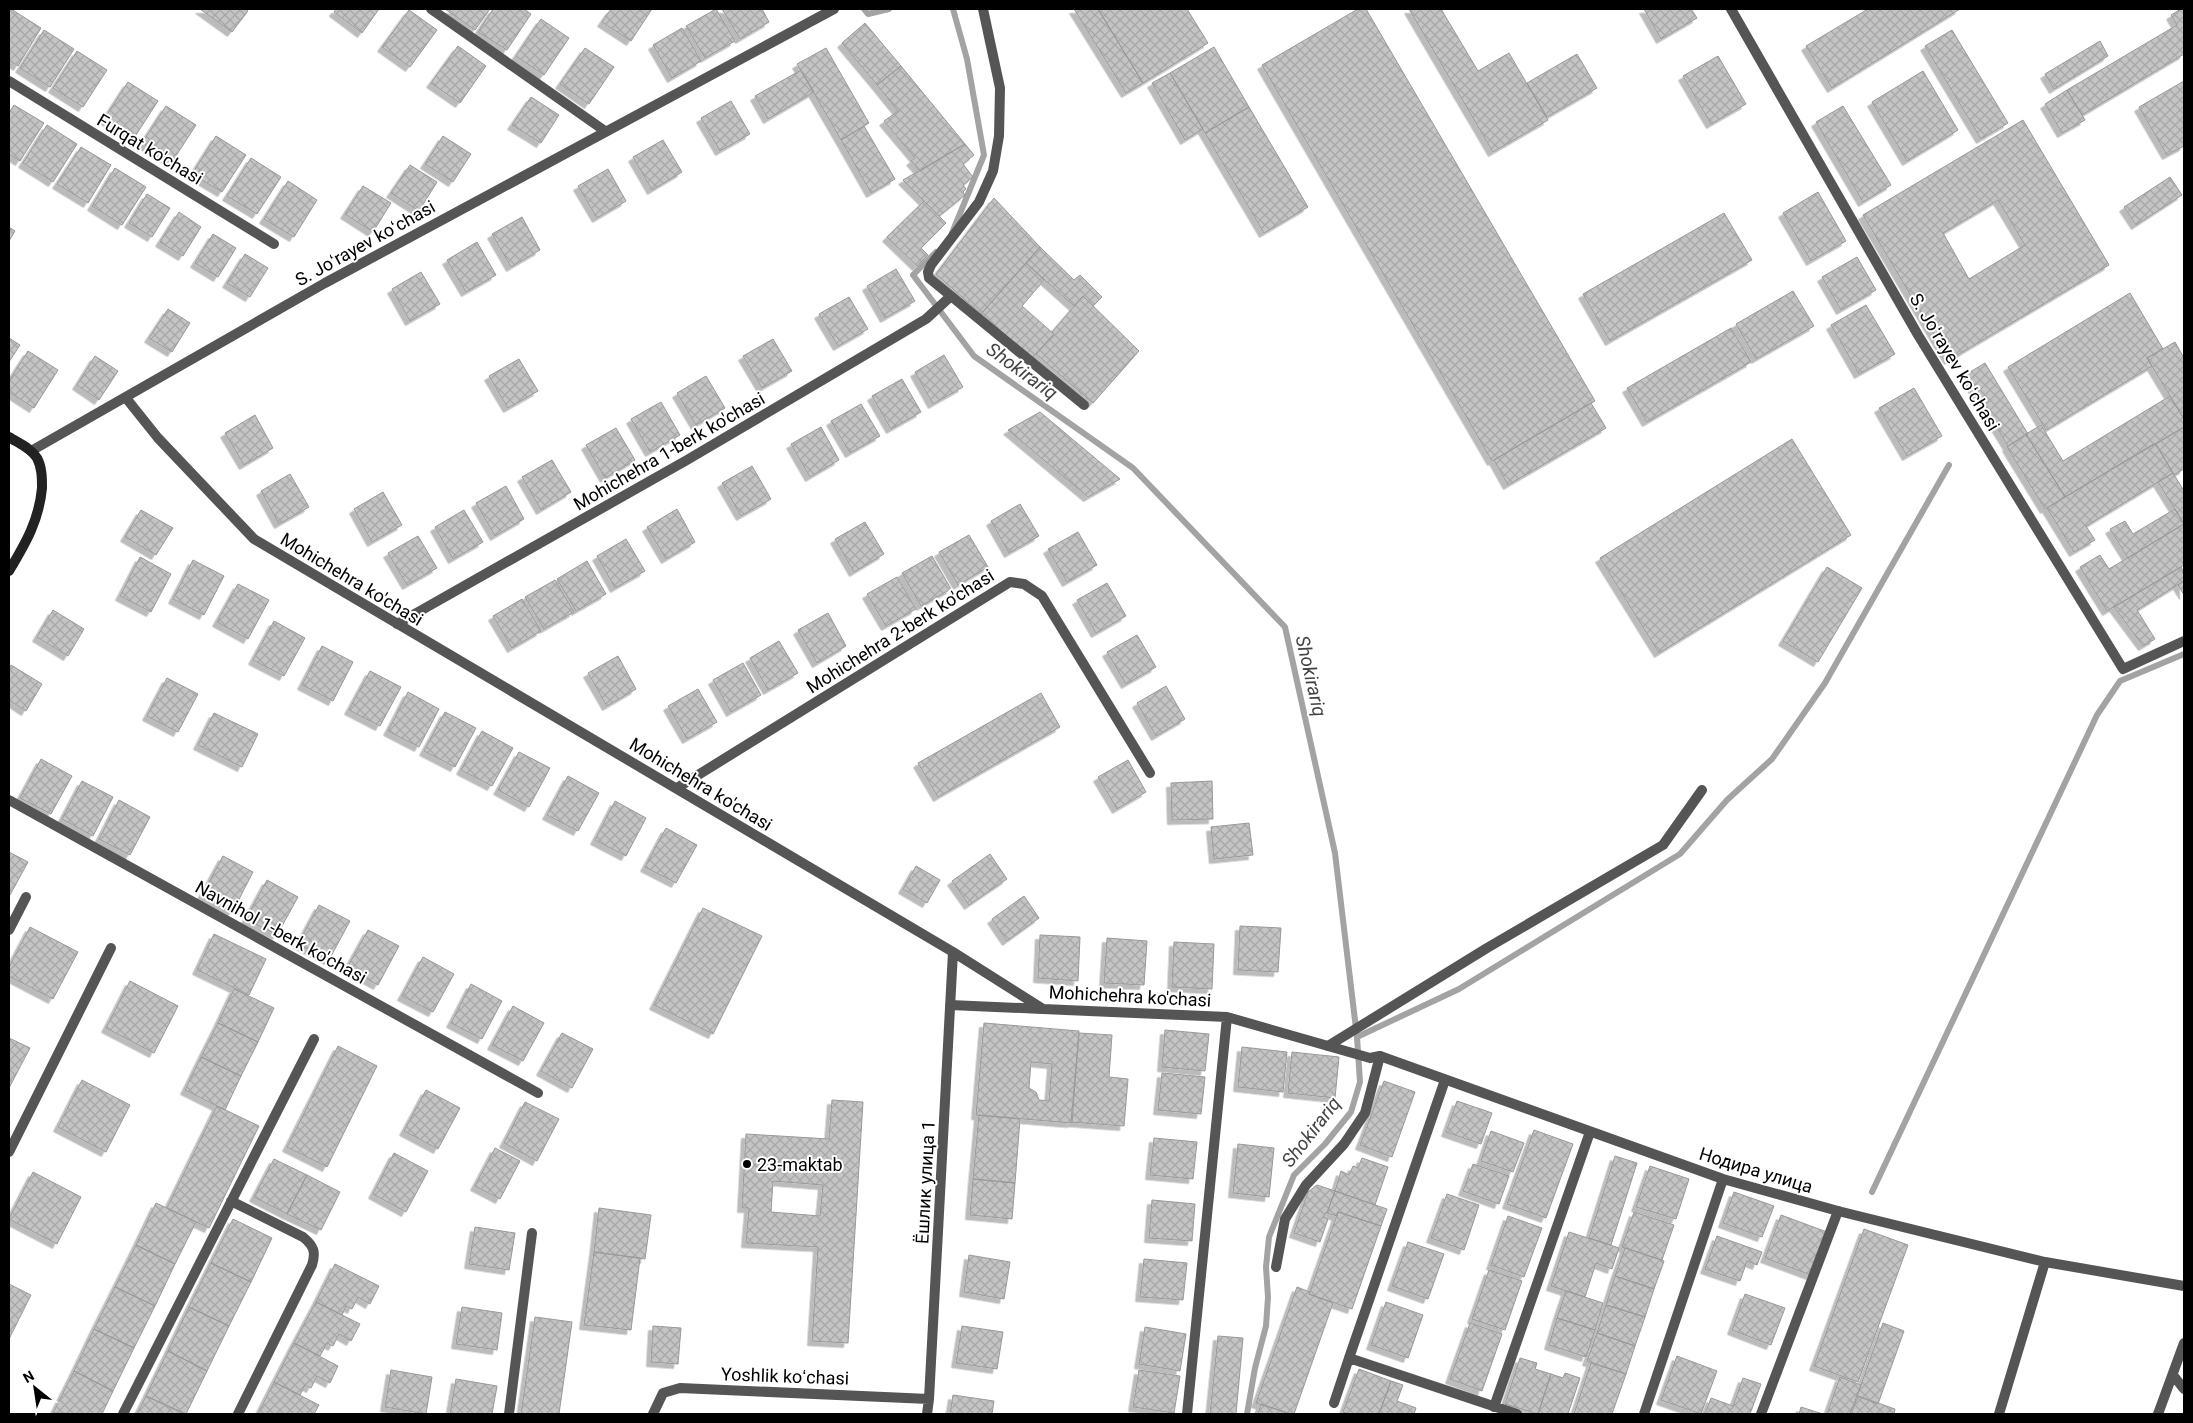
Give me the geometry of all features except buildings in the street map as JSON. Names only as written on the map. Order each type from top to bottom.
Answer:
[{"type":"street","points":[[432,9],[605,131]]},
{"type":"street","name":"S. Joʻrayev koʻchasi","points":[[31,451],[325,283],[834,9]]},
{"type":"street","points":[[982,9],[1000,88],[999,136],[993,171],[979,202],[928,272],[933,282],[1084,405]]},
{"type":"street","name":"S. Joʻrayev koʻchasi","points":[[1731,9],[1918,335],[2123,669],[2184,641]]},
{"type":"street","name":"Furqat ko'chasi","points":[[9,82],[274,244]]},
{"type":"street","name":"Mohichehra 1-berk ko'chasi","points":[[396,624],[730,435],[926,319],[951,296]]},
{"type":"street","name":"Mohichehra ko'chasi","points":[[126,398],[158,438],[254,539],[953,952],[1042,1009],[1227,1017],[1329,1046]]},
{"type":"street","points":[[9,437],[31,451],[38,459],[42,480],[39,510],[32,530],[9,571]]},
{"type":"street","name":"Mohichehra 2-berk ko'chasi","points":[[677,788],[1010,582],[1024,584],[1042,596],[1150,773]]},
{"type":"street","points":[[1329,1046],[1663,845],[1702,790]]},
{"type":"street","name":"Navnihol 1-berk ko'chasi","points":[[9,800],[538,1093]]},
{"type":"street","points":[[9,930],[26,897]]},
{"type":"street","points":[[9,1152],[111,948]]},
{"type":"street","name":"Ёшлик улица 1","points":[[927,1414],[930,1399],[953,952]]},
{"type":"street","points":[[950,1006],[1042,1009]]},
{"type":"street","points":[[1187,1414],[1227,1017]]},
{"type":"street","points":[[123,1414],[314,1039]]},
{"type":"street","name":"Нодира улица","points":[[1329,1046],[1375,1057],[1445,1080],[1723,1179],[1838,1211],[2044,1262],[2184,1286]]},
{"type":"street","points":[[1276,1267],[1285,1219],[1306,1184],[1344,1144],[1365,1113],[1375,1057]]},
{"type":"street","points":[[1334,1403],[1445,1080]]},
{"type":"street","points":[[1494,1407],[1590,1132]]},
{"type":"street","points":[[1644,1414],[1723,1179]]},
{"type":"street","points":[[232,1201],[303,1237],[312,1245],[315,1254],[312,1265],[238,1414]]},
{"type":"street","points":[[1761,1414],[1838,1211]]},
{"type":"street","points":[[509,1414],[532,1233]]},
{"type":"street","points":[[1999,1414],[2044,1262]]},
{"type":"street","points":[[2158,1414],[2184,1343]]},
{"type":"street","points":[[1350,1358],[1517,1414]]},
{"type":"street","points":[[2172,1375],[2184,1389]]},
{"type":"street","name":"Yoshlik koʻchasi","points":[[654,1414],[663,1393],[680,1388],[930,1399]]},
{"type":"waterway","name":"Shokirariq","points":[[864,9],[868,14],[889,9]]},
{"type":"waterway","name":"Shokirariq","points":[[952,233],[984,155],[967,59],[953,9]]},
{"type":"waterway","name":"Shokirariq","points":[[936,252],[913,275],[974,356],[1133,468],[1285,627],[1335,853],[1357,1037],[1360,1082],[1351,1112],[1325,1144],[1294,1175],[1269,1237],[1266,1267],[1268,1297],[1266,1326],[1255,1368],[1247,1414]]},
{"type":"waterway","points":[[1357,1037],[1459,989],[1680,854],[1727,800],[1772,759],[1825,683],[1949,465]]},
{"type":"waterway","points":[[1872,1192],[2097,715],[2120,681],[2184,654]]},
{"type":"place","name":"23-maktab","points":[[747,1164]]}]
